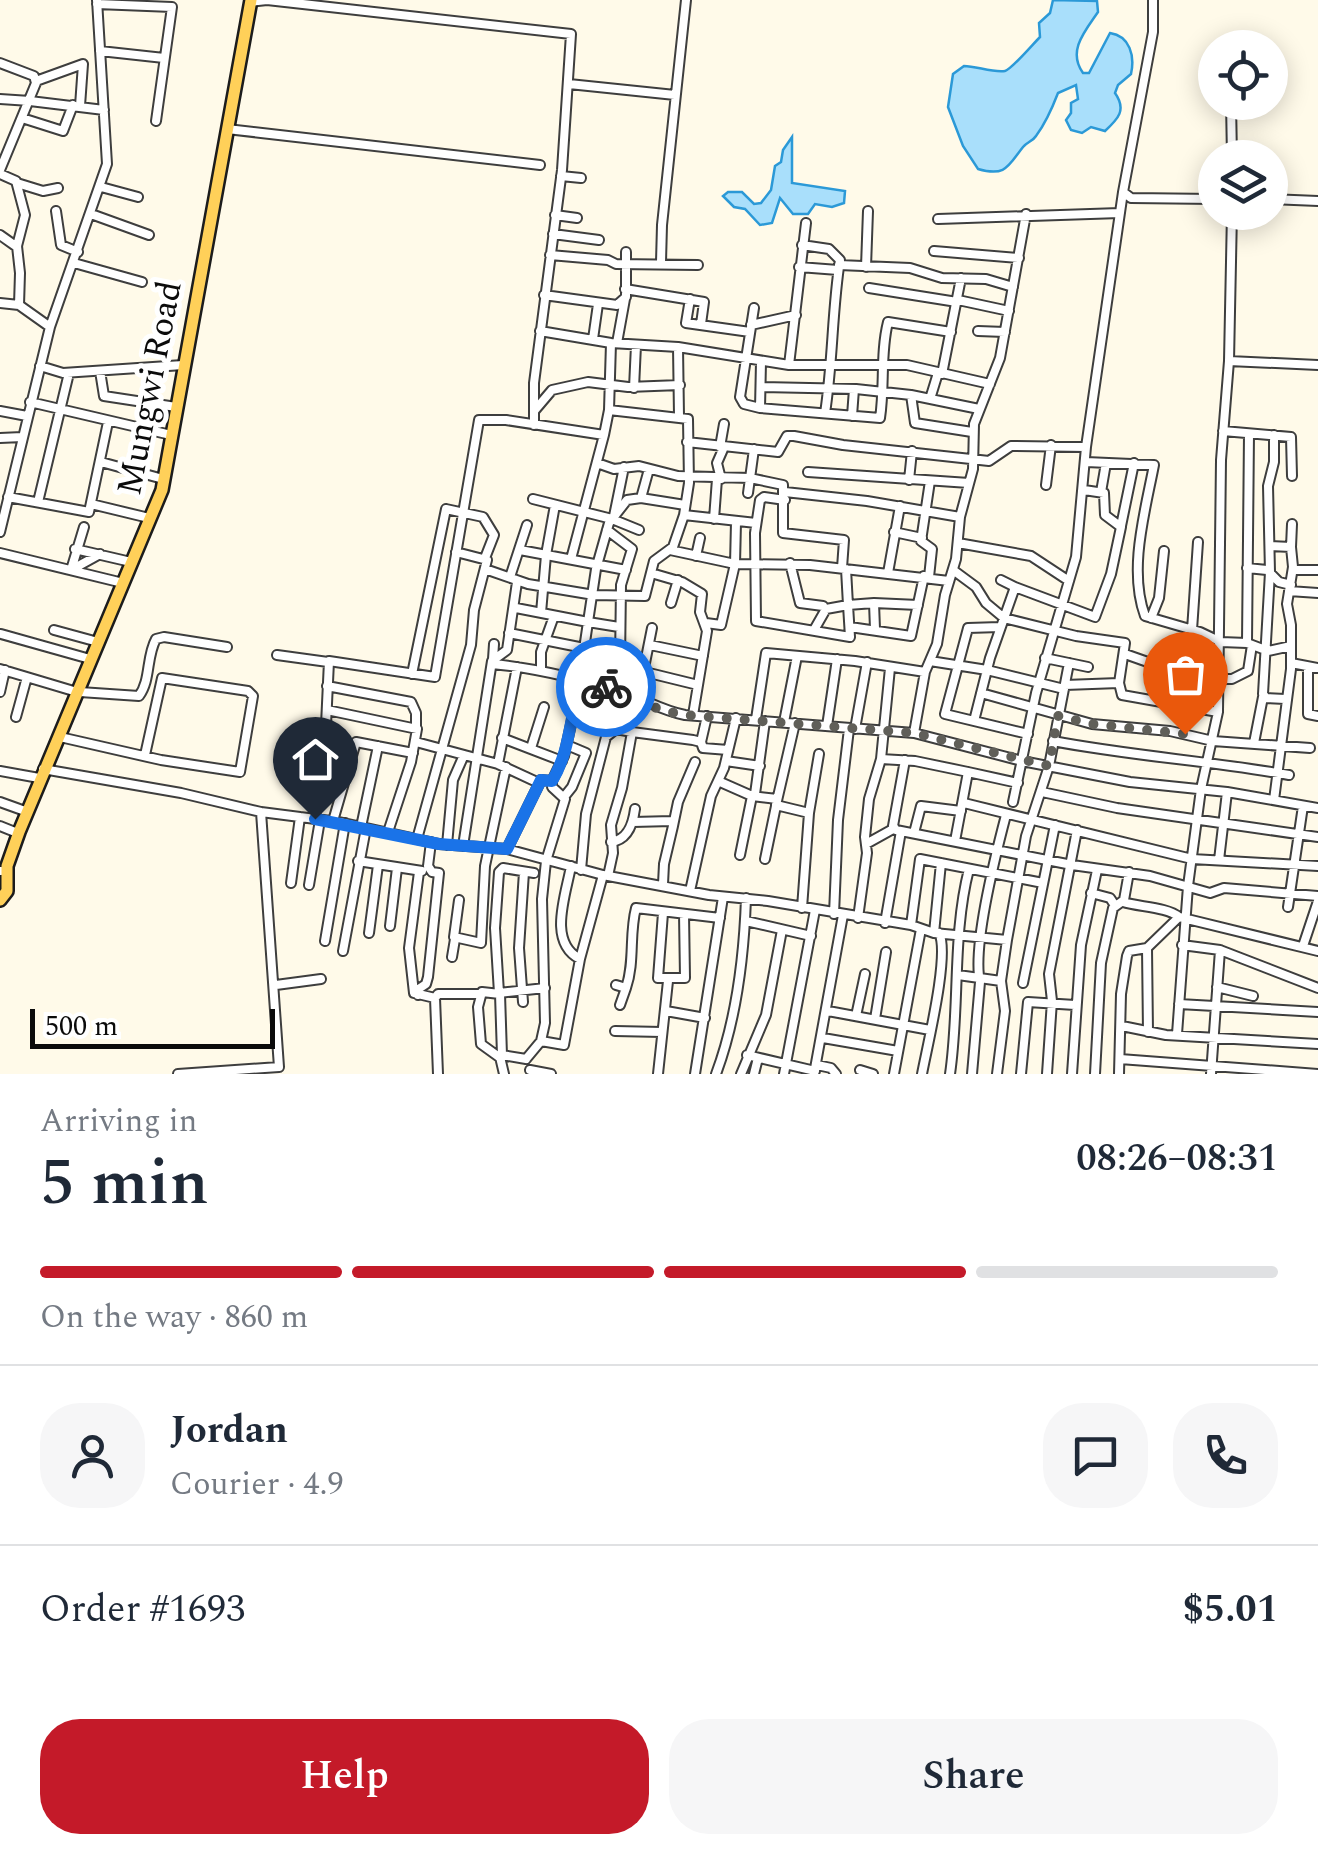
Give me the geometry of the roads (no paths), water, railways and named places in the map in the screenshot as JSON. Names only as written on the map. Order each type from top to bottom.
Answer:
[{"type":"main road","name":"Mungwi Road","points":[[1,876],[4,849],[60,737],[162,490],[249,0]]},
{"type":"main road","name":"Mungwi Road","points":[[1,876],[163,479],[226,129]]},
{"type":"main road","points":[[0,898],[7,891],[1,876]]},
{"type":"street","points":[[249,0],[568,32],[572,38],[569,84],[540,331],[534,425]]},
{"type":"street","points":[[661,262],[686,0]]},
{"type":"street","points":[[1013,802],[1033,708],[1076,557],[1086,447],[1122,192],[1153,32],[1153,0]]},
{"type":"street","points":[[0,532],[2,511],[50,327],[101,187],[109,154],[97,2],[172,4],[156,122]]},
{"type":"street","points":[[100,51],[164,58]]},
{"type":"street","points":[[0,63],[28,72],[36,81]]},
{"type":"street","points":[[22,118],[62,131],[76,106],[83,64],[36,81]]},
{"type":"street","points":[[19,305],[17,247],[25,215],[17,183],[12,176],[0,172],[36,81]]},
{"type":"street","points":[[569,84],[675,95]]},
{"type":"street","points":[[0,99],[104,110]]},
{"type":"street","points":[[226,129],[540,165]]},
{"type":"street","points":[[560,176],[582,178]]},
{"type":"street","points":[[17,183],[29,189],[58,188]]},
{"type":"street","points":[[101,187],[138,197]]},
{"type":"street","points":[[1122,192],[1131,198],[1198,199]]},
{"type":"street","points":[[1288,200],[1318,201]]},
{"type":"street","points":[[56,210],[61,245],[78,252]]},
{"type":"street","points":[[866,266],[868,211]]},
{"type":"street","points":[[938,219],[1120,213]]},
{"type":"street","points":[[91,214],[149,235]]},
{"type":"street","points":[[914,733],[924,672],[938,644],[960,516],[970,483],[972,432],[1005,332],[1026,214]]},
{"type":"street","points":[[555,215],[576,218]]},
{"type":"street","points":[[789,365],[806,223]]},
{"type":"street","points":[[1177,1034],[1182,917],[1218,712],[1232,230]]},
{"type":"street","points":[[552,234],[599,240]]},
{"type":"street","points":[[0,236],[17,247]]},
{"type":"street","points":[[802,245],[829,249],[839,256],[825,413]]},
{"type":"street","points":[[571,559],[609,410],[614,343],[625,294],[626,252]]},
{"type":"street","points":[[934,252],[1018,258]]},
{"type":"street","points":[[550,255],[625,263],[698,264]]},
{"type":"street","points":[[74,263],[142,282]]},
{"type":"street","points":[[799,266],[910,268],[942,278],[986,279],[1014,287]]},
{"type":"street","points":[[930,399],[951,332],[961,278]]},
{"type":"street","points":[[869,288],[1009,312]]},
{"type":"street","points":[[544,294],[613,306],[625,294],[690,299],[704,302],[701,324]]},
{"type":"street","points":[[690,299],[686,323],[750,328],[796,315]]},
{"type":"street","points":[[0,303],[19,305],[50,327]]},
{"type":"street","points":[[593,339],[598,304]]},
{"type":"street","points":[[754,308],[740,397],[744,404],[760,408],[880,418],[888,322],[951,332]]},
{"type":"street","points":[[540,331],[789,365],[907,366],[990,384]]},
{"type":"street","points":[[978,331],[1005,332]]},
{"type":"street","points":[[634,388],[636,345]]},
{"type":"street","points":[[678,347],[679,416]]},
{"type":"street","points":[[1229,361],[1318,365]]},
{"type":"street","points":[[760,408],[762,362]]},
{"type":"street","points":[[40,366],[69,373],[183,365]]},
{"type":"street","points":[[100,371],[104,396],[176,407]]},
{"type":"street","points":[[38,502],[69,373]]},
{"type":"street","points":[[535,410],[552,390],[588,382],[634,388],[680,385]]},
{"type":"street","points":[[762,387],[883,392],[978,410]]},
{"type":"street","points":[[852,416],[854,389]]},
{"type":"street","points":[[911,396],[915,423],[972,432]]},
{"type":"street","points":[[30,402],[170,435]]},
{"type":"street","points":[[485,569],[544,586],[594,594],[646,596],[656,558],[670,550],[684,510],[689,478],[688,419],[609,410]]},
{"type":"street","points":[[0,412],[26,416]]},
{"type":"street","points":[[277,654],[436,675],[479,420],[604,435]]},
{"type":"street","points":[[8,496],[87,512],[108,422]]},
{"type":"street","points":[[714,519],[724,424]]},
{"type":"street","points":[[1223,431],[1292,438],[1292,476]]},
{"type":"street","points":[[1125,654],[1156,664],[1176,680],[1218,681],[1248,671],[1249,434]]},
{"type":"street","points":[[1254,743],[1263,697],[1270,572],[1268,486],[1274,462],[1274,435]]},
{"type":"street","points":[[687,442],[778,452],[787,436],[794,436],[843,445],[991,460],[1000,450],[1011,446],[1086,447]]},
{"type":"street","points":[[0,438],[22,437]]},
{"type":"street","points":[[1046,484],[1050,445]]},
{"type":"street","points":[[748,493],[754,449]]},
{"type":"street","points":[[910,480],[912,451]]},
{"type":"street","points":[[100,462],[163,479]]},
{"type":"street","points":[[1086,462],[1154,465],[1137,590],[1144,614],[1221,642],[1250,644],[1266,650],[1291,646]]},
{"type":"street","points":[[597,463],[689,478],[750,478],[783,485],[784,535],[844,540],[850,632],[827,726]]},
{"type":"street","points":[[1106,463],[1104,515],[1121,526]]},
{"type":"street","points":[[1002,580],[1095,617],[1111,574],[1134,463]]},
{"type":"street","points":[[584,649],[598,564],[624,467]]},
{"type":"street","points":[[641,498],[649,469]]},
{"type":"street","points":[[808,472],[970,483]]},
{"type":"street","points":[[930,481],[926,511],[922,538],[922,542],[932,549],[911,636],[875,630],[814,630],[756,621],[756,523],[762,498],[785,496],[900,506],[926,511],[960,516]]},
{"type":"street","points":[[1084,490],[1102,492]]},
{"type":"street","points":[[532,498],[613,517],[640,530]]},
{"type":"street","points":[[613,517],[627,500],[641,498],[714,519],[756,523]]},
{"type":"street","points":[[91,504],[149,518]]},
{"type":"street","points":[[541,613],[554,504]]},
{"type":"street","points":[[888,572],[900,506]]},
{"type":"street","points":[[412,674],[446,509],[483,517],[488,528],[494,530],[492,546],[485,558],[471,645],[417,839]]},
{"type":"street","points":[[706,623],[722,625],[735,564],[736,522]]},
{"type":"street","points":[[1274,800],[1291,663],[1287,604],[1292,524]]},
{"type":"street","points":[[492,662],[506,650],[516,608],[514,580],[528,525]]},
{"type":"street","points":[[71,570],[84,527]]},
{"type":"street","points":[[607,530],[631,546],[620,596],[619,655],[612,689]]},
{"type":"street","points":[[894,532],[922,538]]},
{"type":"street","points":[[696,556],[700,538]]},
{"type":"street","points":[[1192,630],[1198,542]]},
{"type":"street","points":[[958,543],[1031,556],[1069,581]]},
{"type":"street","points":[[1270,546],[1291,547]]},
{"type":"street","points":[[76,549],[131,562]]},
{"type":"street","points":[[520,550],[626,570]]},
{"type":"street","points":[[670,550],[735,564],[844,568],[949,581]]},
{"type":"street","points":[[1151,618],[1160,598],[1164,551]]},
{"type":"street","points":[[456,552],[485,558]]},
{"type":"street","points":[[0,553],[123,583]]},
{"type":"street","points":[[71,570],[100,554]]},
{"type":"street","points":[[790,564],[800,603],[823,606]]},
{"type":"street","points":[[1247,568],[1270,572],[1290,588],[1318,593]]},
{"type":"street","points":[[953,570],[976,586],[986,603],[1004,618],[1124,643],[1122,695],[1218,712]]},
{"type":"street","points":[[1292,570],[1318,570]]},
{"type":"street","points":[[650,573],[678,580],[701,593],[700,612],[706,623],[693,715]]},
{"type":"street","points":[[671,603],[678,580]]},
{"type":"street","points":[[974,721],[1015,588]]},
{"type":"street","points":[[814,630],[826,610],[874,603],[918,605]]},
{"type":"street","points":[[874,603],[875,630]]},
{"type":"street","points":[[516,608],[619,627]]},
{"type":"street","points":[[541,672],[541,652],[554,616]]},
{"type":"street","points":[[1000,627],[968,628],[945,714],[1028,734]]},
{"type":"street","points":[[638,698],[652,628]]},
{"type":"street","points":[[54,630],[98,642]]},
{"type":"street","points":[[1,634],[90,659]]},
{"type":"street","points":[[509,634],[619,655]]},
{"type":"street","points":[[0,692],[3,670],[78,692],[139,696],[145,688],[150,649],[156,640],[164,637],[227,647]]},
{"type":"street","points":[[462,846],[494,644]]},
{"type":"street","points":[[650,645],[703,656]]},
{"type":"street","points":[[740,855],[760,766],[765,654],[842,659],[924,672]]},
{"type":"street","points":[[784,722],[796,656]]},
{"type":"street","points":[[1046,658],[1088,667]]},
{"type":"street","points":[[930,661],[1064,687],[1120,683]]},
{"type":"street","points":[[309,885],[318,819],[328,662]]},
{"type":"street","points":[[492,662],[581,679],[661,710],[914,733],[1022,761],[1318,808]]},
{"type":"street","points":[[815,1070],[828,1011],[839,914],[838,820],[866,662]]},
{"type":"street","points":[[1291,663],[1313,667],[1308,714],[1318,716]]},
{"type":"street","points":[[997,1074],[1005,1011],[1001,981],[1006,944],[1027,832],[1049,766],[1069,664]]},
{"type":"street","points":[[455,939],[482,942],[488,846],[502,765],[502,738],[518,667]]},
{"type":"street","points":[[858,918],[870,799],[881,759],[890,668]]},
{"type":"street","points":[[646,672],[698,685]]},
{"type":"street","points":[[16,717],[28,677]]},
{"type":"street","points":[[60,737],[145,755],[240,772],[253,696],[162,678],[145,755]]},
{"type":"street","points":[[564,797],[553,788],[552,781],[567,745],[581,679]]},
{"type":"street","points":[[327,686],[411,702],[416,712],[416,742],[388,832]]},
{"type":"street","points":[[982,693],[1092,724],[1310,748]]},
{"type":"street","points":[[1263,697],[1285,699]]},
{"type":"street","points":[[531,748],[544,707]]},
{"type":"street","points":[[327,710],[416,728]]},
{"type":"street","points":[[707,716],[701,742],[704,748],[728,750]]},
{"type":"street","points":[[690,890],[708,806],[726,761],[736,718]]},
{"type":"street","points":[[765,859],[795,723]]},
{"type":"street","points":[[582,870],[586,814],[606,737],[616,729],[701,742]]},
{"type":"street","points":[[541,1041],[564,1044],[580,959],[613,853],[610,825],[622,788],[632,732]]},
{"type":"street","points":[[502,738],[562,761]]},
{"type":"street","points":[[416,742],[502,765],[539,784]]},
{"type":"street","points":[[1052,742],[1208,760],[1289,774]]},
{"type":"street","points":[[334,821],[355,744],[413,753]]},
{"type":"street","points":[[526,1059],[541,1041],[546,988],[541,912],[546,860],[564,797],[586,754],[567,745]]},
{"type":"street","points":[[344,951],[378,746]]},
{"type":"street","points":[[1078,770],[1084,747]]},
{"type":"street","points":[[447,845],[453,783],[464,754]]},
{"type":"street","points":[[802,908],[808,813],[820,754]]},
{"type":"street","points":[[881,759],[905,760],[1018,783]]},
{"type":"street","points":[[885,923],[905,760]]},
{"type":"street","points":[[726,761],[760,766]]},
{"type":"street","points":[[663,884],[673,824],[695,762]]},
{"type":"street","points":[[0,771],[43,772],[181,793],[261,812],[334,821],[447,845],[507,849],[606,876],[911,925],[937,933],[981,936],[1030,950],[1054,952]]},
{"type":"street","points":[[956,841],[968,772]]},
{"type":"street","points":[[507,849],[539,784],[543,778],[552,781]]},
{"type":"street","points":[[718,782],[808,813]]},
{"type":"street","points":[[1042,792],[1087,803],[1318,837]]},
{"type":"street","points":[[1219,860],[1227,792]]},
{"type":"street","points":[[0,802],[24,811]]},
{"type":"street","points":[[914,833],[921,806],[963,807],[1192,859],[1318,866]]},
{"type":"street","points":[[1288,907],[1303,806]]},
{"type":"street","points":[[611,842],[622,838],[633,822],[635,809]]},
{"type":"street","points":[[178,1074],[279,1067],[261,812]]},
{"type":"street","points":[[972,1074],[981,936],[1006,815]]},
{"type":"street","points":[[291,883],[300,818]]},
{"type":"street","points":[[633,822],[673,824]]},
{"type":"street","points":[[325,941],[344,823]]},
{"type":"street","points":[[1024,983],[1055,825]]},
{"type":"street","points":[[0,826],[15,832]]},
{"type":"street","points":[[1003,826],[1027,832]]},
{"type":"street","points":[[866,844],[897,830],[1097,870],[1129,872],[1210,894],[1224,888],[1318,899],[1304,946]]},
{"type":"street","points":[[1048,1074],[1052,1002],[1049,983],[1077,830]]},
{"type":"street","points":[[429,870],[431,842]]},
{"type":"street","points":[[911,925],[917,863],[924,859],[1043,883]]},
{"type":"street","points":[[358,861],[439,873],[440,922],[426,984],[417,990],[418,994]]},
{"type":"street","points":[[922,1074],[944,944],[937,933],[941,863]]},
{"type":"street","points":[[369,934],[378,865]]},
{"type":"street","points":[[571,866],[560,929],[572,955],[580,959]]},
{"type":"street","points":[[390,926],[397,868]]},
{"type":"street","points":[[504,1074],[495,928],[499,872],[503,868],[528,872],[519,948],[523,1002]]},
{"type":"street","points":[[950,1074],[963,896],[969,869]]},
{"type":"street","points":[[1072,1074],[1080,945],[1097,870]]},
{"type":"street","points":[[418,872],[409,948],[414,994],[435,998]]},
{"type":"street","points":[[1095,1074],[1101,963],[1129,872]]},
{"type":"street","points":[[1092,893],[1318,951]]},
{"type":"street","points":[[695,1074],[723,897]]},
{"type":"street","points":[[716,1074],[730,1034],[746,898]]},
{"type":"street","points":[[452,957],[459,900]]},
{"type":"street","points":[[620,1005],[621,986],[631,972],[630,952],[638,907],[720,918]]},
{"type":"street","points":[[785,1069],[815,910]]},
{"type":"street","points":[[663,913],[658,978],[668,980],[685,978],[684,914]]},
{"type":"street","points":[[1119,1074],[1121,994],[1127,956],[1147,948],[1182,917]]},
{"type":"street","points":[[746,921],[811,936]]},
{"type":"street","points":[[894,1074],[921,929]]},
{"type":"street","points":[[741,1074],[766,1015],[782,930]]},
{"type":"street","points":[[1182,946],[1222,954],[1318,988]]},
{"type":"street","points":[[1147,948],[1148,1032]]},
{"type":"street","points":[[875,1020],[886,952]]},
{"type":"street","points":[[1211,1071],[1222,954]]},
{"type":"street","points":[[856,1016],[865,974]]},
{"type":"street","points":[[958,975],[1001,981]]},
{"type":"street","points":[[276,985],[321,978]]},
{"type":"street","points":[[658,1074],[668,980]]},
{"type":"street","points":[[1217,987],[1252,996]]},
{"type":"street","points":[[438,1074],[438,994],[546,988]]},
{"type":"street","points":[[937,992],[958,993]]},
{"type":"street","points":[[480,994],[481,1044],[501,1056],[526,1059]]},
{"type":"street","points":[[1022,1074],[1028,1002],[1075,1005]]},
{"type":"street","points":[[1179,1004],[1318,1012]]},
{"type":"street","points":[[666,1011],[705,1018]]},
{"type":"street","points":[[828,1011],[930,1030]]},
{"type":"street","points":[[1098,1022],[1148,1032],[1318,1044]]},
{"type":"street","points":[[614,1031],[662,1032]]},
{"type":"street","points":[[823,1038],[898,1051]]},
{"type":"street","points":[[748,1054],[785,1069],[831,1068],[836,1074]]},
{"type":"street","points":[[754,1074],[758,1058]]},
{"type":"street","points":[[526,1059],[530,1072],[551,1074]]},
{"type":"street","points":[[1120,1059],[1211,1071],[1318,1074]]},
{"type":"water","points":[[1053,0],[1097,1],[1098,12],[1077,49],[1083,73],[1089,73],[1110,33],[1126,43],[1132,67],[1115,93],[1119,114],[1105,131],[1091,127],[1082,133],[1071,130],[1066,120],[1071,103],[1078,99],[1076,85],[1058,93],[1036,136],[1010,164],[995,172],[978,169],[963,146],[948,107],[953,74],[964,66],[1008,70],[1040,37],[1039,23],[1050,13]]},
{"type":"water","points":[[792,137],[792,183],[845,191],[844,203],[832,207],[815,204],[808,214],[793,214],[780,198],[772,223],[760,225],[745,209],[734,207],[723,196],[742,192],[754,204],[761,203],[771,190],[775,166],[781,162],[783,150]]}]
